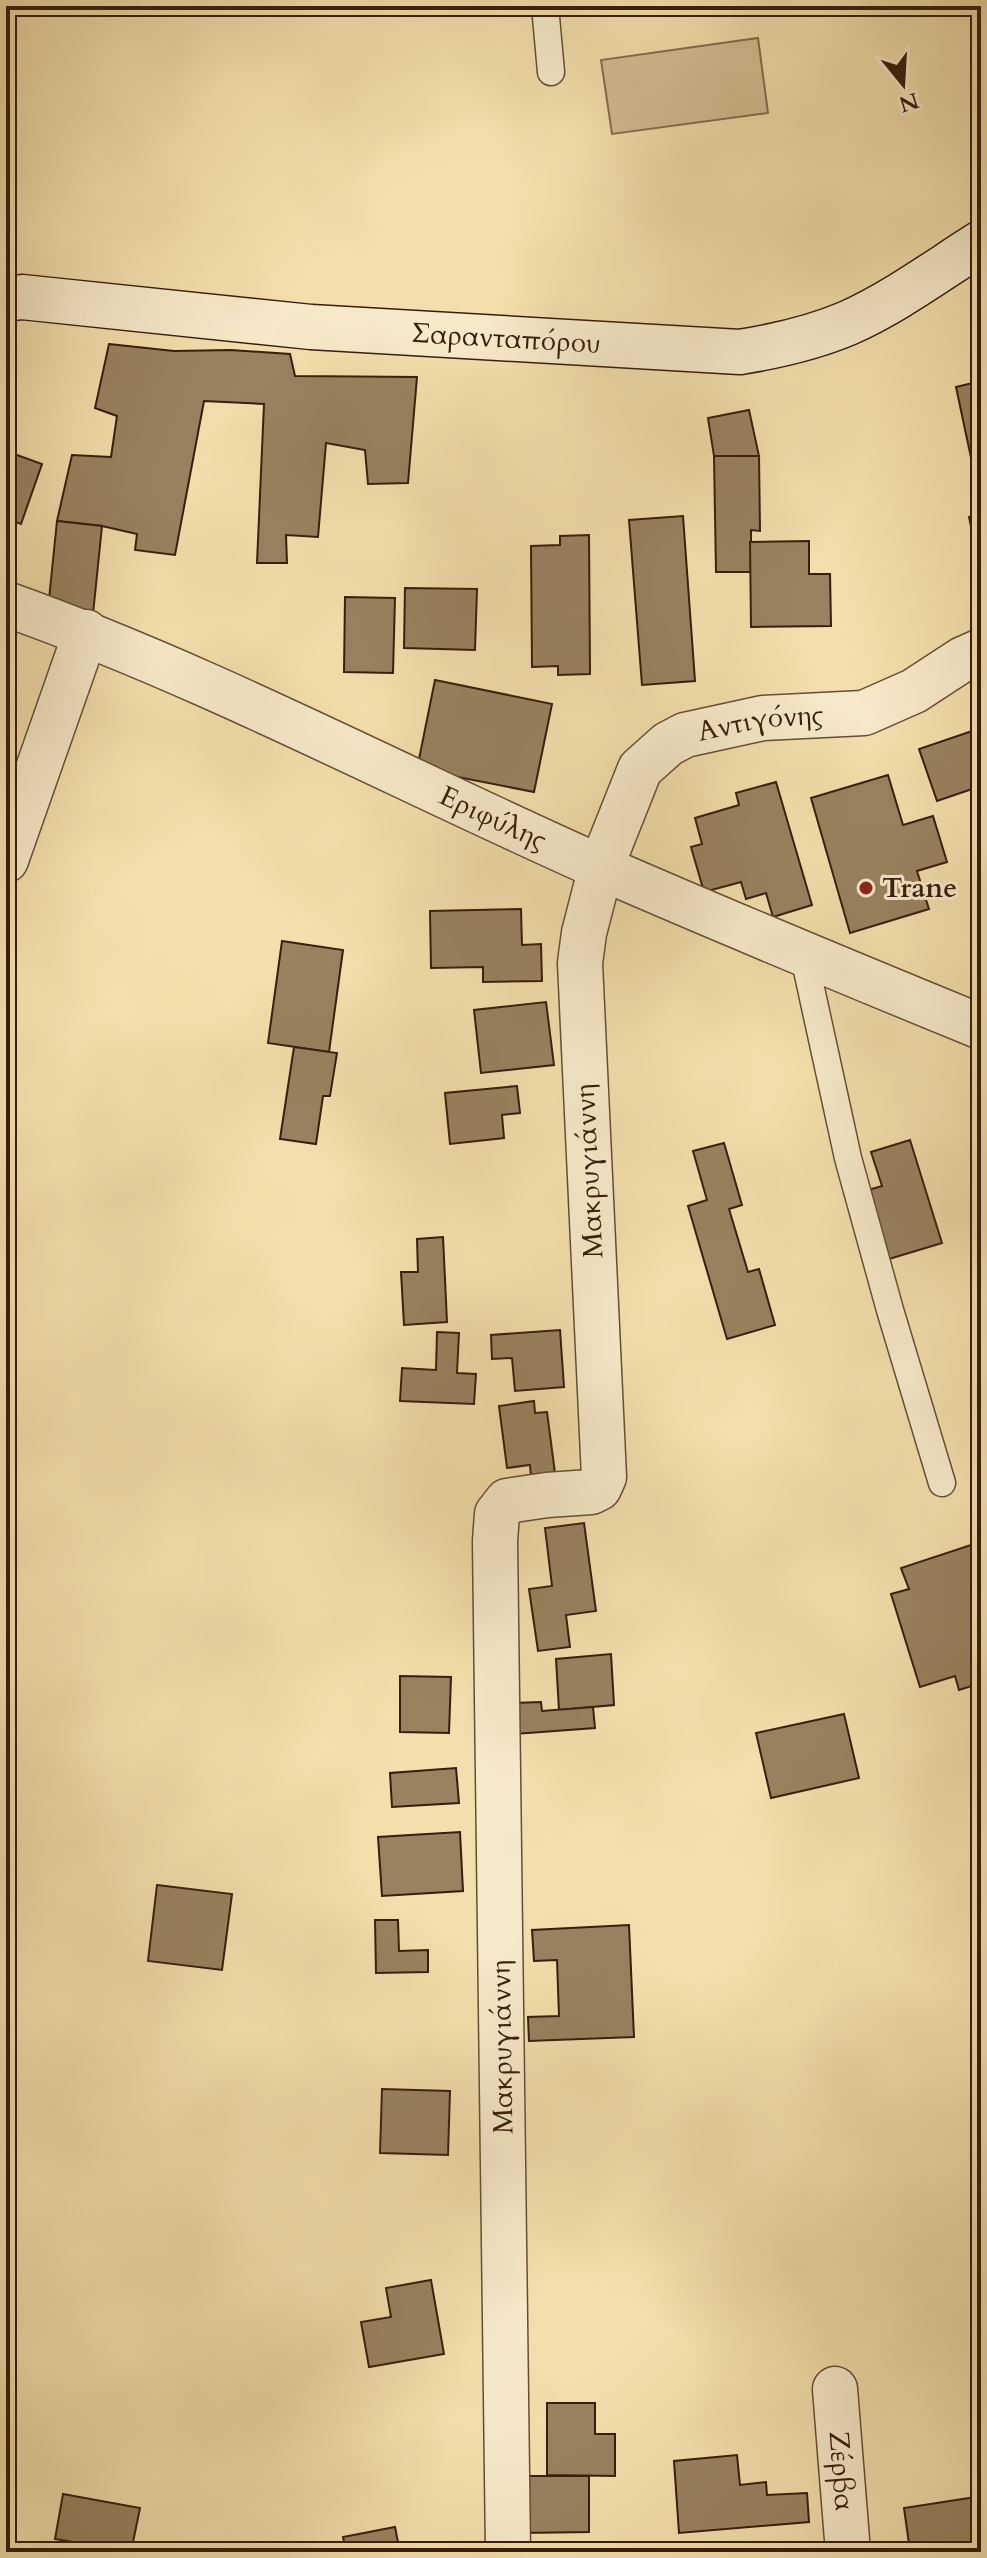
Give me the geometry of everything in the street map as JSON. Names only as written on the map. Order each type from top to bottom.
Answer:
[{"type":"street","name":"Σαρανταπόρου","points":[[6,299],[22,297],[311,327],[740,352],[778,346],[848,323],[981,243]]},
{"type":"street","name":"Εριφύλης","points":[[6,604],[86,632],[268,710],[601,867],[981,1027]]},
{"type":"street","points":[[6,860],[86,632]]},
{"type":"street","name":"Αντιγόνης","points":[[601,867],[640,769],[668,744],[685,735],[763,718],[864,713],[914,691],[981,651]]},
{"type":"street","name":"Μακρυγιάννη","points":[[508,2552],[495,1541],[497,1514],[507,1501],[591,1492],[599,1488],[604,1477],[580,963],[584,933],[601,867]]},
{"type":"street","name":"Ζέρβα","points":[[835,2389],[848,2552]]},
{"type":"lane","points":[[545,6],[551,72]]},
{"type":"lane","points":[[803,952],[848,1158],[942,1483]]},
{"type":"shaded area","points":[[758,38],[768,113],[612,134],[601,60]]},
{"type":"building","points":[[109,344],[174,351],[231,350],[290,354],[295,376],[417,377],[408,483],[368,484],[365,450],[326,443],[318,537],[286,535],[287,563],[257,563],[264,404],[204,401],[175,555],[135,550],[137,534],[57,521],[72,455],[111,457],[117,416],[95,408]]},
{"type":"building","points":[[981,381],[981,465],[973,467],[956,387]]},
{"type":"building","points":[[749,410],[759,456],[714,456],[708,418]]},
{"type":"building","points":[[6,451],[42,464],[21,524],[6,518]]},
{"type":"building","points":[[714,456],[759,456],[760,531],[751,530],[751,572],[716,572]]},
{"type":"building","points":[[981,493],[981,574],[969,517],[980,514],[976,494]]},
{"type":"building","points":[[683,516],[695,681],[642,685],[629,520]]},
{"type":"building","points":[[57,521],[102,526],[93,614],[48,609]]},
{"type":"building","points":[[589,535],[590,674],[558,675],[558,666],[532,667],[531,546],[560,545],[560,536]]},
{"type":"building","points":[[809,541],[809,574],[830,574],[831,626],[751,627],[750,542]]},
{"type":"building","points":[[405,588],[477,589],[475,650],[404,648]]},
{"type":"building","points":[[345,597],[395,598],[393,673],[344,672]]},
{"type":"building","points":[[435,680],[552,704],[534,792],[417,769]]},
{"type":"building","points":[[981,728],[981,786],[937,801],[919,749]]},
{"type":"building","points":[[888,775],[903,825],[933,816],[947,862],[917,871],[929,909],[850,933],[811,798]]},
{"type":"building","points":[[776,782],[812,905],[773,917],[766,893],[746,899],[741,882],[704,892],[691,847],[702,844],[695,818],[739,805],[736,793]]},
{"type":"building","points":[[521,909],[522,945],[541,944],[542,981],[483,982],[483,967],[431,968],[430,911]]},
{"type":"building","points":[[282,941],[343,950],[329,1052],[268,1043]]},
{"type":"building","points":[[546,1002],[554,1065],[481,1073],[474,1010]]},
{"type":"building","points":[[294,1047],[337,1053],[330,1096],[323,1096],[316,1144],[280,1139]]},
{"type":"building","points":[[517,1086],[520,1113],[502,1115],[504,1138],[450,1144],[445,1093]]},
{"type":"building","points":[[910,1140],[942,1243],[889,1259],[868,1190],[882,1186],[871,1152]]},
{"type":"building","points":[[724,1143],[742,1205],[729,1209],[748,1272],[759,1269],[775,1325],[727,1339],[688,1206],[707,1200],[693,1151]]},
{"type":"building","points":[[443,1237],[447,1322],[404,1325],[401,1272],[418,1272],[417,1239]]},
{"type":"building","points":[[560,1330],[564,1387],[515,1391],[512,1358],[492,1359],[491,1335]]},
{"type":"building","points":[[437,1332],[459,1333],[457,1373],[476,1374],[474,1404],[400,1401],[402,1368],[436,1370]]},
{"type":"building","points":[[534,1401],[535,1413],[547,1412],[555,1473],[531,1477],[530,1465],[507,1468],[499,1406]]},
{"type":"building","points":[[584,1523],[596,1611],[566,1615],[570,1647],[538,1651],[529,1589],[552,1586],[545,1528]]},
{"type":"building","points":[[977,1543],[981,1555],[981,1683],[959,1690],[955,1676],[920,1687],[891,1594],[909,1589],[901,1568]]},
{"type":"building","points":[[611,1654],[614,1705],[559,1710],[556,1659]]},
{"type":"building","points":[[400,1676],[451,1677],[449,1733],[400,1732]]},
{"type":"building","points":[[541,1702],[542,1711],[593,1707],[595,1728],[515,1734],[513,1703]]},
{"type":"building","points":[[844,1714],[859,1778],[771,1798],[756,1733]]},
{"type":"building","points":[[456,1768],[459,1803],[392,1807],[390,1773]]},
{"type":"building","points":[[460,1832],[463,1891],[382,1896],[378,1837]]},
{"type":"building","points":[[157,1885],[232,1894],[222,1970],[148,1961]]},
{"type":"building","points":[[375,1920],[398,1920],[399,1951],[428,1950],[428,1972],[376,1973]]},
{"type":"building","points":[[629,1925],[634,2037],[529,2041],[528,2017],[559,2016],[557,1960],[534,1961],[532,1930]]},
{"type":"building","points":[[382,2089],[450,2091],[448,2155],[380,2153]]},
{"type":"building","points":[[431,2280],[444,2354],[369,2367],[361,2322],[391,2317],[386,2288]]},
{"type":"building","points":[[547,2403],[595,2403],[595,2434],[615,2434],[615,2476],[547,2475]]},
{"type":"building","points":[[737,2455],[740,2485],[766,2482],[767,2495],[807,2493],[809,2522],[679,2533],[674,2461]]},
{"type":"building","points":[[522,2476],[589,2476],[589,2532],[522,2533]]},
{"type":"building","points":[[63,2494],[140,2508],[131,2552],[55,2539]]},
{"type":"building","points":[[976,2497],[981,2541],[910,2551],[904,2508]]},
{"type":"building","points":[[395,2527],[400,2552],[346,2552],[343,2537]]},
{"type":"place","name":"Trane","points":[[866,888]]}]
